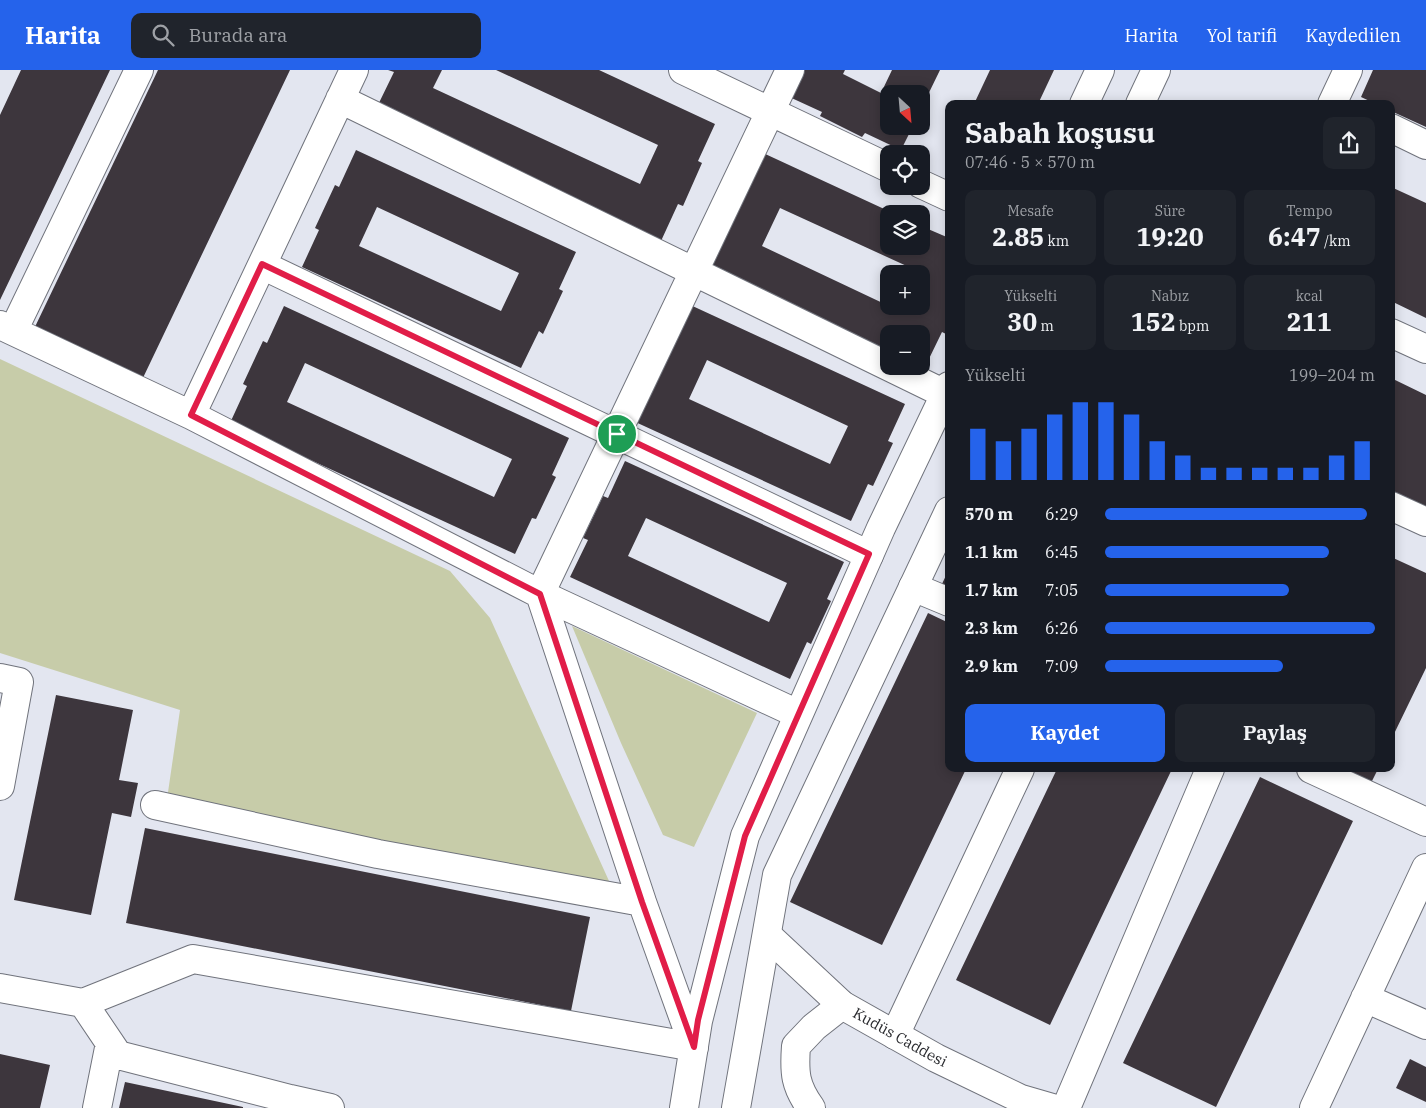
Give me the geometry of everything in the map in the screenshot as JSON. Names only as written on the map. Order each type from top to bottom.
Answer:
[{"type":"street","points":[[139,70],[7,328],[191,415],[540,594],[798,714]]},
{"type":"street","points":[[191,415],[354,70]]},
{"type":"street","points":[[683,70],[880,164]]},
{"type":"street","points":[[694,1047],[642,902],[540,594],[790,70]]},
{"type":"street","points":[[1086,100],[1100,70]]},
{"type":"street","points":[[1142,100],[1156,70]]},
{"type":"street","points":[[1338,100],[1348,70]]},
{"type":"street","points":[[340,99],[694,272],[945,389]]},
{"type":"street","points":[[1395,130],[1426,145]]},
{"type":"street","points":[[930,188],[945,195]]},
{"type":"street","points":[[262,264],[869,554]]},
{"type":"street","points":[[1395,335],[1426,349]]},
{"type":"street","points":[[684,1108],[698,1020],[745,836],[869,554],[945,394]]},
{"type":"street","points":[[1395,508],[1426,522]]},
{"type":"street","points":[[736,1108],[778,875],[945,519]]},
{"type":"street","points":[[913,586],[945,600]]},
{"type":"street","points":[[0,678],[19,682],[0,786]]},
{"type":"street","points":[[895,1035],[1019,772]]},
{"type":"street","points":[[1066,1108],[1209,772]]},
{"type":"street","points":[[1318,772],[1426,822]]},
{"type":"street","points":[[155,805],[378,854],[642,902]]},
{"type":"street","points":[[1314,1108],[1426,868]]},
{"type":"street","name":"Kudüs Caddesi","points":[[767,935],[842,1005],[936,1058],[1021,1099],[1052,1108]]},
{"type":"street","points":[[0,988],[83,1003],[192,959],[694,1047]]},
{"type":"street","points":[[1365,998],[1426,1025]]},
{"type":"street","points":[[83,1003],[118,1055],[330,1108]]},
{"type":"street","points":[[811,1108],[802,1096],[794,1073],[796,1046],[814,1027],[842,1005]]},
{"type":"street","points":[[97,1108],[110,1044]]},
{"type":"green space","points":[[0,359],[450,571],[490,618],[614,892],[166,806],[180,710],[0,653]]},
{"type":"green space","points":[[572,626],[757,713],[694,847],[663,835],[621,743]]},
{"type":"building","points":[[21,70],[110,70],[0,300],[0,115]]},
{"type":"building","points":[[158,70],[290,70],[141,382],[33,331]]},
{"type":"building","points":[[388,70],[442,70],[433,88],[640,184],[658,145],[496,70],[599,70],[715,124],[698,161],[702,163],[683,206],[678,204],[661,241],[376,109],[394,72]]},
{"type":"building","points":[[797,70],[845,70],[843,74],[880,92],[880,135],[908,135],[904,145],[890,145],[865,133],[862,137],[820,116],[822,112],[785,95]]},
{"type":"building","points":[[892,70],[940,70],[930,91],[930,85],[885,85]]},
{"type":"building","points":[[990,70],[1054,70],[1040,100],[976,100]]},
{"type":"building","points":[[1373,70],[1426,70],[1426,127],[1395,113],[1395,100],[1367,100],[1361,97]]},
{"type":"building","points":[[356,150],[576,252],[559,289],[563,291],[543,334],[539,331],[521,368],[302,267],[319,230],[315,228],[335,185],[339,187]],"holes":[[[377,207],[519,273],[501,311],[359,246]]]},
{"type":"building","points":[[759,151],[880,207],[880,254],[780,208],[762,246],[880,302],[880,315],[930,315],[930,265],[905,265],[883,255],[930,255],[930,230],[945,236],[945,334],[942,332],[930,357],[930,325],[880,325],[880,348],[705,268]]},
{"type":"building","points":[[1395,189],[1426,203],[1426,318],[1395,303]]},
{"type":"building","points":[[686,303],[905,404],[888,441],[893,443],[873,486],[868,484],[851,521],[631,420]],"holes":[[[707,360],[848,426],[830,464],[689,399]]]},
{"type":"building","points":[[284,306],[569,438],[552,475],[556,477],[536,519],[532,518],[515,554],[230,423],[247,386],[243,384],[263,341],[267,343]],"holes":[[[305,363],[512,459],[494,497],[287,402]]]},
{"type":"building","points":[[1395,380],[1426,395],[1426,507],[1395,492]]},
{"type":"building","points":[[625,461],[844,562],[827,599],[831,601],[811,644],[807,642],[790,679],[570,577],[588,540],[583,538],[603,496],[608,498]],"holes":[[[646,518],[787,583],[769,622],[628,556]]]},
{"type":"building","points":[[1395,559],[1426,573],[1426,668],[1395,732]]},
{"type":"building","points":[[928,613],[945,621],[945,772],[965,772],[882,945],[790,902]]},
{"type":"building","points":[[56,695],[133,710],[119,780],[138,783],[131,817],[112,813],[91,915],[14,900]]},
{"type":"building","points":[[1056,772],[1171,772],[1050,1025],[956,980]]},
{"type":"building","points":[[1336,772],[1376,772],[1369,787]]},
{"type":"building","points":[[1260,777],[1353,821],[1216,1107],[1123,1063]]},
{"type":"building","points":[[145,828],[590,917],[571,1011],[126,923]]},
{"type":"building","points":[[0,1054],[50,1065],[40,1108],[0,1108]]},
{"type":"building","points":[[1410,1059],[1426,1067],[1426,1102],[1396,1088]]},
{"type":"building","points":[[125,1082],[243,1107],[243,1108],[119,1108]]},
{"type":"route","points":[[262,264],[617,434],[869,554],[745,836],[698,1020],[694,1047],[642,902],[540,594],[191,415],[262,264]]}]
